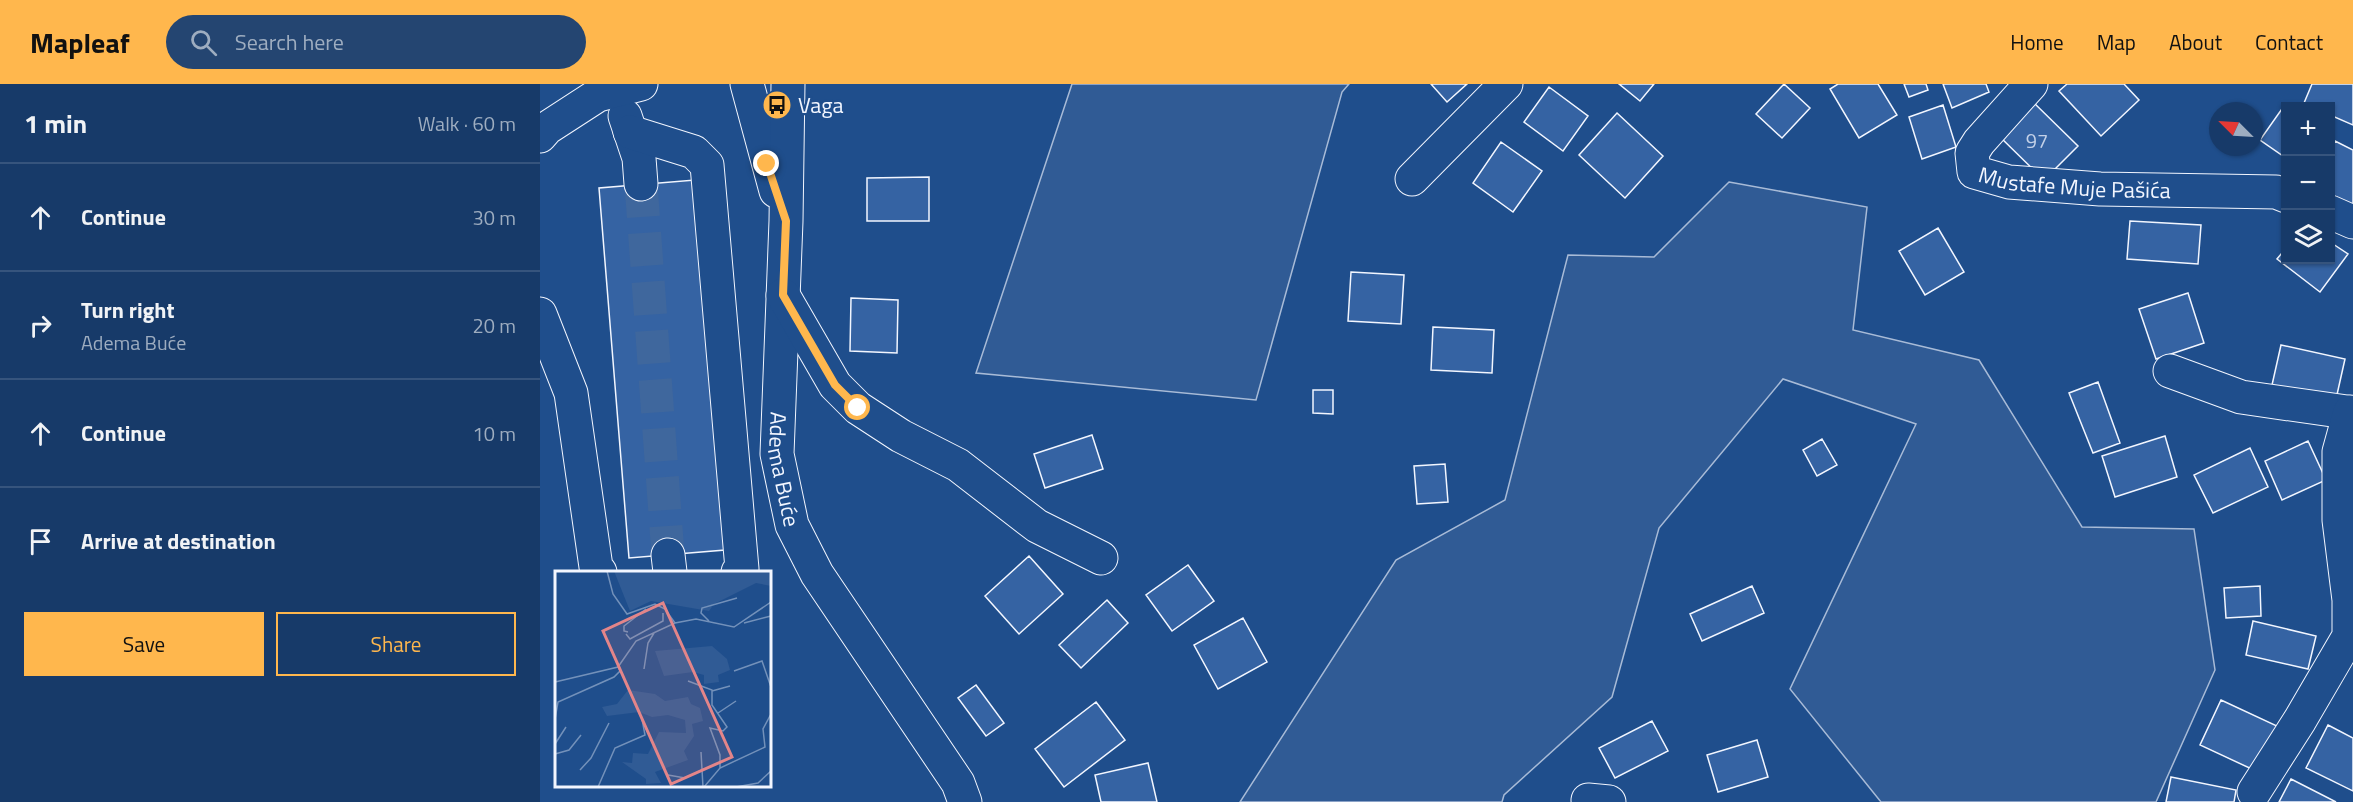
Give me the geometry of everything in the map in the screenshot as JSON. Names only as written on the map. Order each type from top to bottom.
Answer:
[{"type":"street","points":[[747,84],[767,164],[786,221]]},
{"type":"street","name":"Adema Buće","points":[[788,84],[786,221],[777,454],[792,525],[817,574],[958,783],[965,802]]},
{"type":"street","points":[[1412,179],[1506,84]]},
{"type":"street","name":"Mustafe Muje Pašića","points":[[2031,84],[1979,142],[1972,153],[1974,172],[2009,182],[2089,188],[2276,192],[2281,194]]},
{"type":"street","points":[[540,136],[547,128],[598,95],[629,87],[630,132],[639,158],[641,184]]},
{"type":"street","points":[[630,132],[694,152],[707,165],[742,568],[740,571]]},
{"type":"street","points":[[2335,214],[2353,222]]},
{"type":"street","points":[[783,295],[835,385],[858,408],[901,436],[958,465],[1038,526],[1101,558]]},
{"type":"street","points":[[540,314],[571,393],[596,567],[599,571]]},
{"type":"street","points":[[2170,371],[2241,397],[2352,412],[2339,452],[2339,520],[2349,600],[2349,636],[2300,720],[2254,792]]},
{"type":"shaded area","points":[[1072,84],[1349,84],[1342,92],[1256,400],[976,373]]},
{"type":"shaded area","points":[[1729,182],[1867,207],[1853,330],[1979,360],[2082,527],[2194,529],[2215,670],[2156,802],[1881,802],[1790,689],[1916,424],[1783,379],[1659,528],[1612,697],[1504,795],[1502,802],[1240,802],[1396,560],[1505,500],[1568,255],[1654,257]]},
{"type":"building","points":[[1431,84],[1467,84],[1447,102]]},
{"type":"building","points":[[1619,84],[1654,84],[1640,101]]},
{"type":"building","points":[[1784,84],[1810,108],[1782,138],[1756,114]]},
{"type":"building","points":[[1838,84],[1878,84],[1897,115],[1859,138],[1830,89]]},
{"type":"building","points":[[1904,84],[1926,84],[1928,90],[1909,97]]},
{"type":"building","points":[[1943,84],[1986,84],[1989,92],[1952,108]]},
{"type":"building","points":[[2067,84],[2124,84],[2139,100],[2101,136],[2059,91]]},
{"type":"building","points":[[2312,84],[2353,84],[2353,125],[2335,117],[2335,102],[2304,102]]},
{"type":"building","points":[[1549,87],[1588,116],[1563,151],[1524,122]]},
{"type":"building","points":[[2030,99],[2078,146],[2044,180],[1996,133]]},
{"type":"building","points":[[1943,105],[1956,147],[1922,159],[1909,117]]},
{"type":"building","points":[[2281,110],[2281,155],[2263,142],[2263,136]]},
{"type":"building","points":[[1617,113],[1663,156],[1625,198],[1579,155]]},
{"type":"building","points":[[2335,141],[2353,150],[2353,205],[2335,196]]},
{"type":"building","points":[[1501,142],[1542,171],[1513,212],[1473,183]]},
{"type":"building","points":[[929,177],[929,221],[867,221],[867,178]]},
{"type":"building","points":[[695,180],[725,550],[629,558],[599,188]]},
{"type":"building","points":[[2130,221],[2201,225],[2198,264],[2127,259]]},
{"type":"building","points":[[1938,228],[1964,272],[1925,295],[1899,251]]},
{"type":"building","points":[[2335,245],[2348,254],[2320,292],[2284,264],[2335,264]]},
{"type":"building","points":[[1351,272],[1404,275],[1401,324],[1348,321]]},
{"type":"building","points":[[2188,293],[2204,343],[2156,359],[2139,309]]},
{"type":"building","points":[[851,298],[898,300],[897,353],[850,351]]},
{"type":"building","points":[[1433,327],[1494,330],[1492,373],[1431,370]]},
{"type":"building","points":[[2281,345],[2345,359],[2336,399],[2272,385]]},
{"type":"building","points":[[2098,382],[2120,443],[2093,453],[2069,393]]},
{"type":"building","points":[[1313,390],[1333,390],[1333,414],[1313,413]]},
{"type":"building","points":[[1092,435],[1103,469],[1045,488],[1034,454]]},
{"type":"building","points":[[2165,436],[2177,477],[2115,497],[2102,456]]},
{"type":"building","points":[[1822,439],[1837,465],[1817,476],[1803,450]]},
{"type":"building","points":[[2308,441],[2326,480],[2282,500],[2265,461]]},
{"type":"building","points":[[2250,448],[2268,487],[2213,513],[2194,475]]},
{"type":"building","points":[[1445,464],[1448,502],[1417,504],[1414,466]]},
{"type":"building","points":[[1029,556],[1063,594],[1019,634],[985,596]]},
{"type":"building","points":[[1188,565],[1214,601],[1172,631],[1146,595]]},
{"type":"building","points":[[1752,586],[1764,613],[1702,641],[1690,614]]},
{"type":"building","points":[[2260,586],[2261,616],[2226,618],[2224,588]]},
{"type":"building","points":[[1107,600],[1128,623],[1081,668],[1059,645]]},
{"type":"building","points":[[1243,618],[1267,662],[1218,689],[1194,645]]},
{"type":"building","points":[[2253,621],[2316,636],[2308,669],[2246,655]]},
{"type":"building","points":[[976,685],[1004,723],[986,736],[958,698]]},
{"type":"building","points":[[2221,700],[2277,726],[2256,771],[2200,745]]},
{"type":"building","points":[[1096,702],[1125,740],[1064,787],[1035,749]]},
{"type":"building","points":[[1652,721],[1668,751],[1615,778],[1599,748]]},
{"type":"building","points":[[2328,725],[2353,738],[2353,791],[2306,768]]},
{"type":"building","points":[[1757,740],[1768,777],[1718,792],[1707,755]]},
{"type":"building","points":[[1148,763],[1157,802],[1101,802],[1095,775]]},
{"type":"building","points":[[2171,777],[2236,790],[2234,802],[2166,802]]},
{"type":"building","points":[[2291,779],[2336,802],[2279,802]]},
{"type":"tunnel","points":[[641,184],[668,555]]},
{"type":"place","name":"Vaga","points":[[777,105]]},
{"type":"route","points":[[767,164],[786,221],[783,295],[835,385],[858,408]]}]
